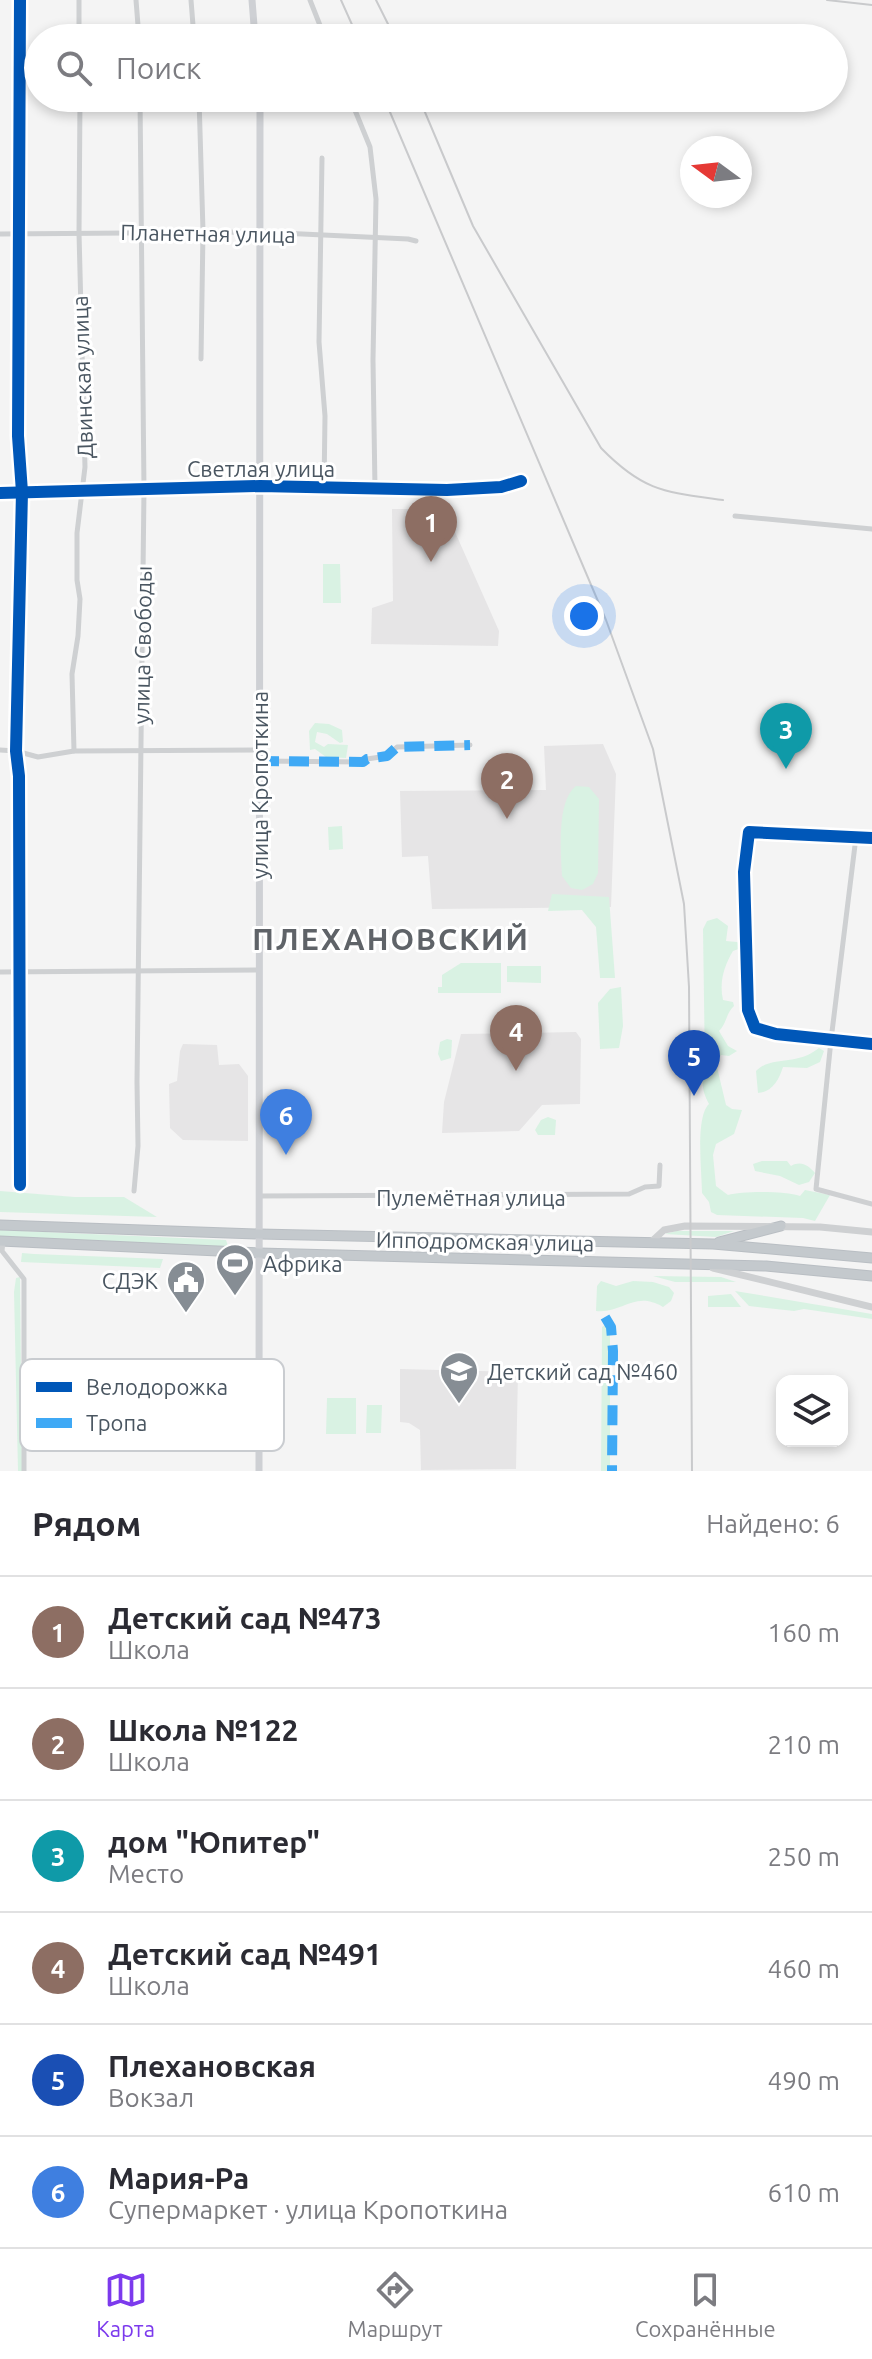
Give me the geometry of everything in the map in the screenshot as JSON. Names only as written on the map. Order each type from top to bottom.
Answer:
[{"type":"highway","name":"Ипподромская улица","points":[[0,1225],[713,1244],[872,1258]]},
{"type":"highway","points":[[713,1244],[781,1226]]},
{"type":"highway","name":"Ипподромская улица","points":[[1,1241],[259,1253],[766,1266],[872,1276]]},
{"type":"main road","points":[[252,0],[254,24]]},
{"type":"main road","name":"улица Кропоткина","points":[[259,1359],[260,112]]},
{"type":"street","points":[[20,0],[18,436],[22,492],[16,751],[19,776],[20,1185]]},
{"type":"street","points":[[79,0],[79,24]]},
{"type":"street","points":[[136,0],[138,24]]},
{"type":"street","points":[[191,0],[193,24]]},
{"type":"street","points":[[310,0],[319,24]]},
{"type":"street","name":"Двинская улица","points":[[74,751],[72,674],[80,599],[77,533],[84,489],[80,112]]},
{"type":"street","name":"улица Свободы","points":[[134,1191],[138,1146],[144,489],[140,112]]},
{"type":"street","points":[[199,112],[203,231],[201,359]]},
{"type":"street","points":[[355,112],[373,160],[375,489]]},
{"type":"street","points":[[322,158],[319,342],[325,416],[324,488]]},
{"type":"street","name":"Планетная улица","points":[[0,234],[203,231],[416,241]]},
{"type":"street","name":"Светлая улица","points":[[0,493],[260,486],[447,490],[501,487],[521,481]]},
{"type":"street","points":[[735,516],[872,529]]},
{"type":"street","points":[[259,761],[363,762],[387,756],[397,747],[470,745]]},
{"type":"street","points":[[0,750],[38,757],[74,751],[259,750]]},
{"type":"street","points":[[872,838],[749,832],[744,872],[748,1010],[755,1028],[776,1034],[872,1044]]},
{"type":"street","points":[[856,837],[816,1189],[872,1204]]},
{"type":"street","points":[[0,972],[259,970]]},
{"type":"street","name":"Пулемётная улица","points":[[259,1196],[629,1194],[645,1187],[659,1186],[660,1165]]},
{"type":"street","points":[[650,1243],[670,1227],[781,1226],[872,1232]]},
{"type":"street","points":[[1,1241],[2,1251],[24,1279],[24,1359]]},
{"type":"street","points":[[704,1265],[797,1291],[872,1307]]},
{"type":"shaded area","points":[[392,509],[416,509],[451,523],[499,631],[498,646],[371,644],[372,608],[393,601]]},
{"type":"shaded area","points":[[603,744],[616,774],[611,907],[432,909],[428,856],[402,857],[400,791],[546,790],[544,746]]},
{"type":"shaded area","points":[[576,1032],[581,1039],[580,1104],[542,1105],[519,1131],[442,1133],[444,1102],[461,1034]]},
{"type":"shaded area","points":[[183,1044],[217,1045],[219,1065],[239,1064],[248,1076],[248,1141],[183,1140],[170,1128],[169,1084],[177,1081]]},
{"type":"shaded area","name":"Детский сад №460","points":[[400,1369],[518,1372],[516,1469],[421,1470],[420,1430],[409,1423],[400,1422]]},
{"type":"green space","points":[[323,564],[340,564],[341,603],[323,603]]},
{"type":"green space","points":[[315,723],[329,724],[342,730],[343,742],[317,732],[315,742],[324,747],[328,744],[348,745],[346,758],[326,757],[315,749],[310,750],[309,731]]},
{"type":"green space","points":[[576,786],[589,787],[599,799],[598,873],[593,884],[582,890],[571,888],[562,876],[563,815],[565,803]]},
{"type":"green space","points":[[342,826],[343,849],[329,850],[328,827]]},
{"type":"green space","points":[[552,894],[609,897],[615,978],[600,978],[596,927],[582,910],[548,911]]},
{"type":"green space","points":[[717,918],[728,926],[726,941],[737,942],[744,947],[733,951],[722,981],[723,1000],[733,1002],[734,1006],[719,1031],[728,1046],[737,1051],[729,1056],[721,1055],[716,1063],[726,1105],[742,1110],[734,1134],[716,1144],[713,1155],[716,1186],[728,1195],[764,1192],[800,1196],[805,1190],[830,1195],[815,1221],[717,1215],[711,1212],[709,1202],[702,1193],[701,1133],[709,1104],[703,1082],[703,929],[707,921]]},
{"type":"green space","points":[[461,963],[501,963],[501,993],[438,993],[438,987],[442,987],[442,975]]},
{"type":"green space","points":[[507,966],[541,966],[541,983],[507,982]]},
{"type":"green space","points":[[621,987],[623,1026],[619,1048],[600,1049],[598,1003],[610,989]]},
{"type":"green space","points":[[452,1040],[451,1058],[441,1061],[438,1054],[440,1042]]},
{"type":"green space","points":[[819,1048],[824,1051],[820,1062],[807,1068],[783,1067],[774,1084],[758,1093],[756,1071],[762,1066],[801,1057]]},
{"type":"green space","points":[[548,1117],[556,1120],[555,1135],[538,1135],[535,1130],[541,1120]]},
{"type":"green space","points":[[787,1161],[791,1166],[801,1164],[815,1173],[809,1182],[799,1185],[780,1176],[755,1171],[753,1164]]},
{"type":"green space","points":[[0,1191],[124,1197],[157,1217],[0,1212]]},
{"type":"green space","points":[[0,1230],[226,1240],[228,1246],[0,1239]]},
{"type":"green space","points":[[676,1231],[734,1231],[716,1237],[665,1234]]},
{"type":"green space","points":[[22,1253],[163,1259],[160,1268],[21,1262]]},
{"type":"green space","points":[[653,1276],[721,1277],[736,1282],[675,1282]]},
{"type":"green space","points":[[20,1277],[22,1471],[18,1471],[16,1278]]},
{"type":"green space","points":[[601,1281],[616,1286],[633,1281],[653,1282],[669,1287],[674,1293],[671,1301],[663,1307],[644,1301],[596,1311],[597,1286]]},
{"type":"green space","points":[[735,1291],[872,1314],[872,1319],[804,1309],[794,1311],[749,1306]]},
{"type":"green space","points":[[731,1294],[741,1307],[708,1307],[708,1296]]},
{"type":"green space","points":[[605,1325],[610,1329],[610,1471],[601,1471],[602,1327]]},
{"type":"green space","points":[[327,1398],[356,1398],[356,1434],[326,1434]]},
{"type":"green space","points":[[367,1405],[382,1405],[381,1433],[366,1433]]},
{"type":"railway","points":[[341,0],[352,24]]},
{"type":"railway","points":[[376,0],[388,24]]},
{"type":"railway","points":[[827,0],[872,5]]},
{"type":"railway","points":[[390,112],[606,620],[653,749],[684,904],[689,987],[692,1471]]},
{"type":"railway","points":[[425,112],[473,226],[601,448],[630,474],[656,488],[723,500]]},
{"type":"marked path","points":[[259,761],[363,762],[387,756],[397,747],[470,745]]},
{"type":"marked path","points":[[605,1317],[611,1327],[613,1351],[612,1471]]},
{"type":"cycle path","points":[[20,0],[18,436],[22,492],[16,751],[19,776],[20,1185]]},
{"type":"cycle path","points":[[0,493],[260,486],[447,490],[501,487],[521,481]]},
{"type":"cycle path","points":[[872,838],[749,832],[744,872],[748,1010],[755,1028],[776,1034],[872,1044]]},
{"type":"place","name":"Детский сад №473","points":[[431,562]]},
{"type":"place","name":"дом \"Юпитер\"","points":[[786,769]]},
{"type":"place","name":"Школа №122","points":[[507,819]]},
{"type":"place","name":"Детский сад №491","points":[[516,1071]]},
{"type":"place","name":"Плехановская","points":[[694,1096]]},
{"type":"place","name":"Мария-Ра","points":[[286,1155]]},
{"type":"place","name":"Африка","points":[[235,1297]]},
{"type":"place","name":"СДЭК","points":[[186,1314]]},
{"type":"place","name":"Детский сад №460","points":[[459,1405]]},
{"type":"district","name":"ПЛЕХАНОВСКИЙ","points":[[391,939]]}]
